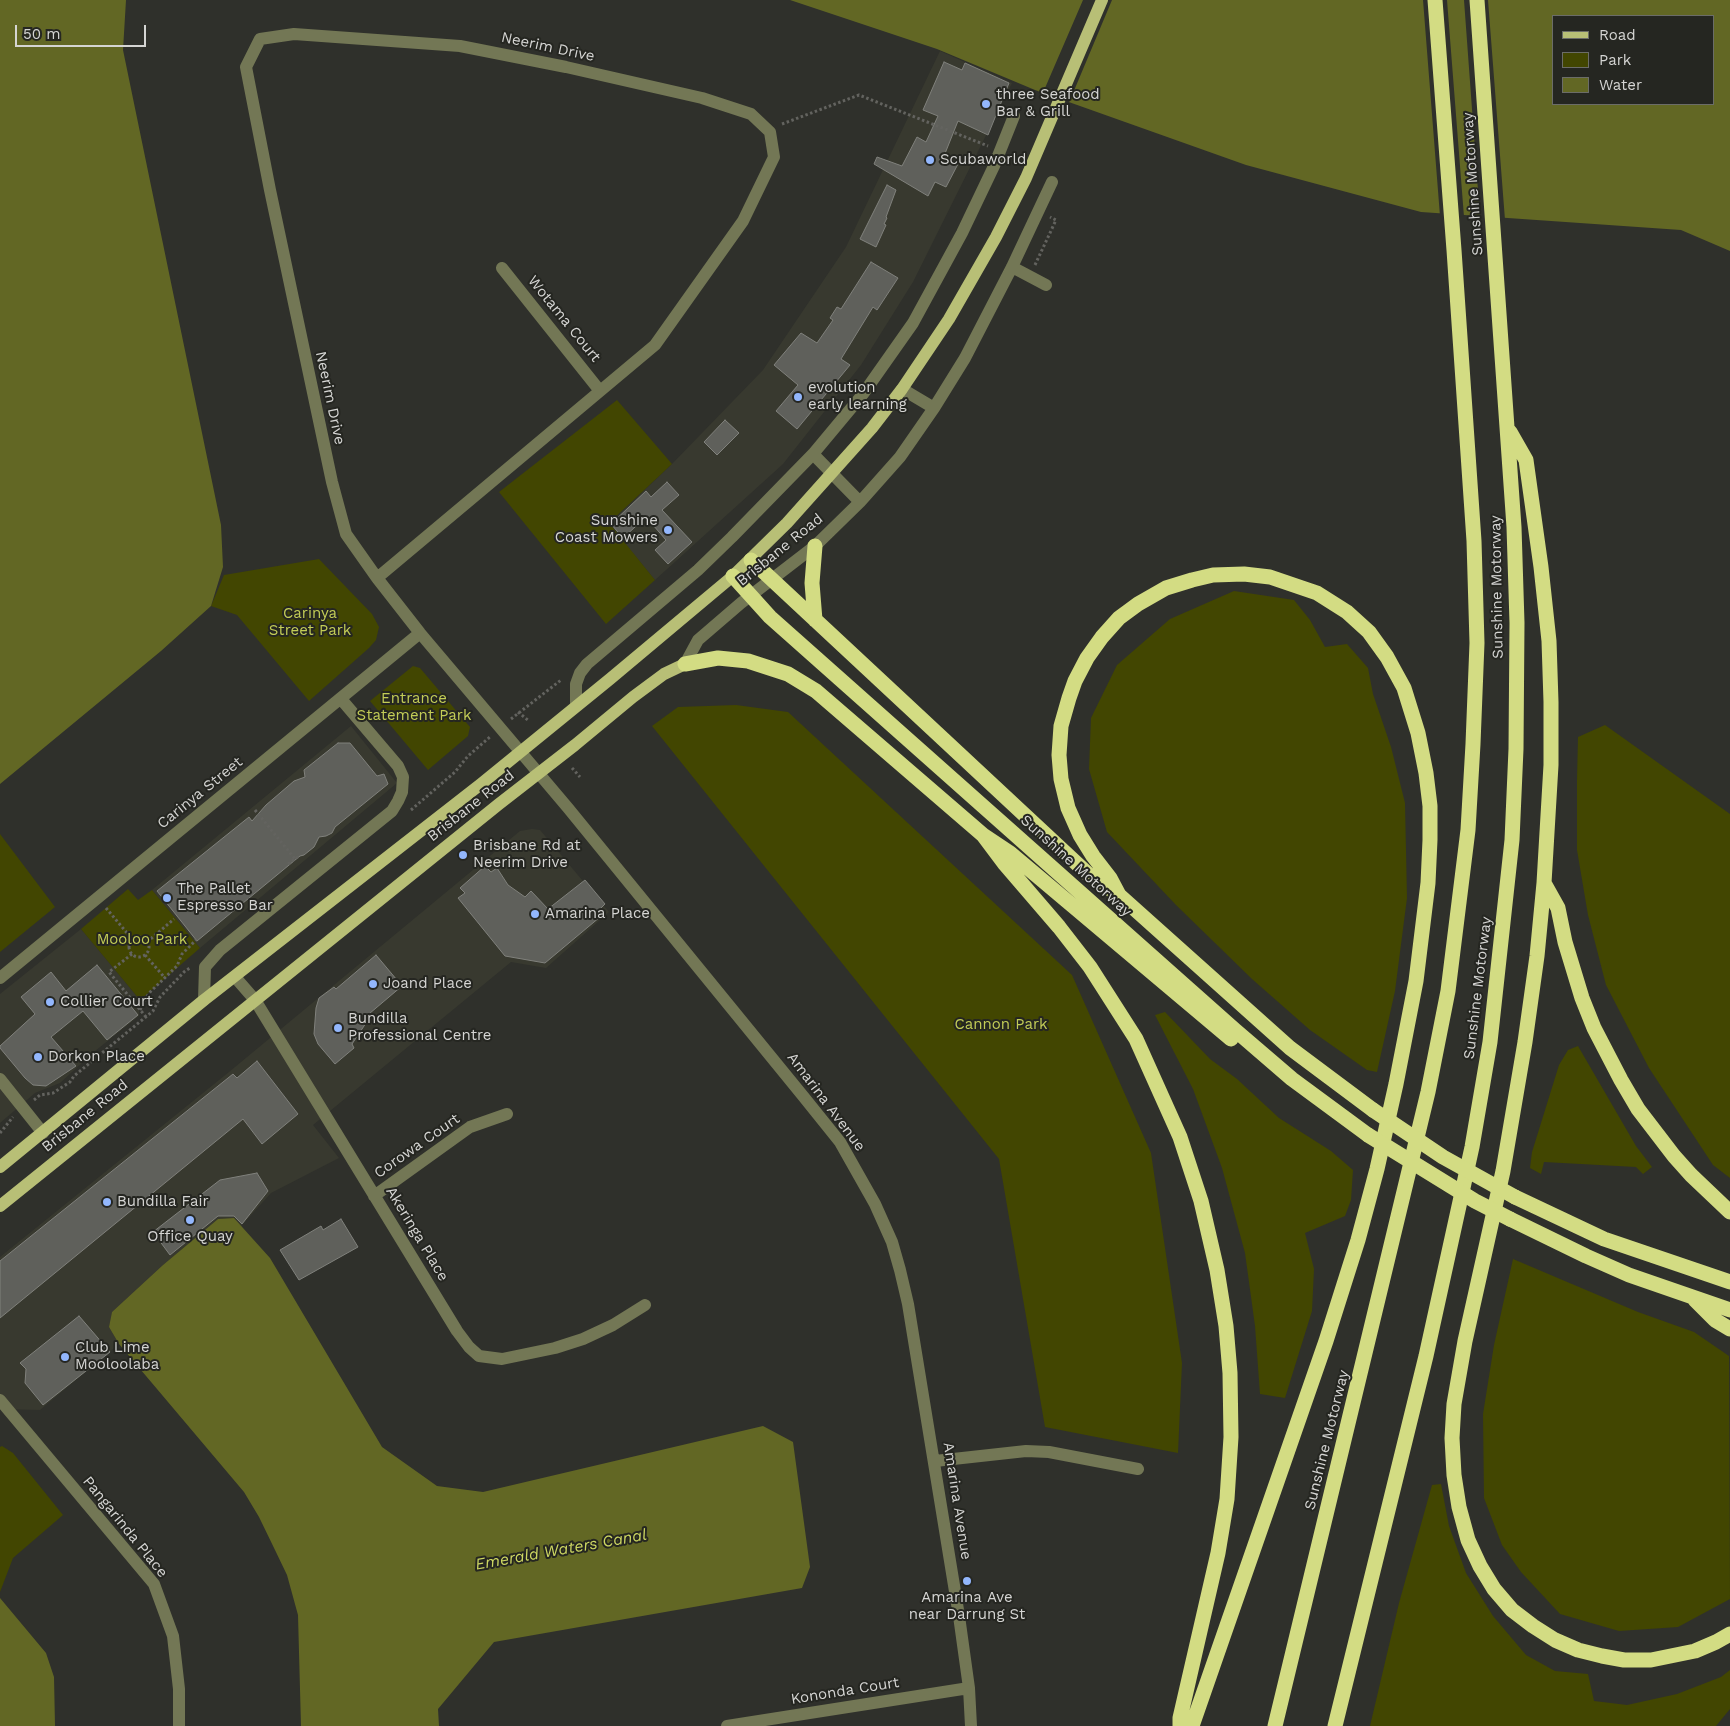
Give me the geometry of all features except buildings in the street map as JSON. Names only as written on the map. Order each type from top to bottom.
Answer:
[{"type":"highway","name":"Sunshine Motorway","points":[[1275,1726],[1426,1102],[1448,991],[1468,830],[1474,744],[1476,643],[1474,541],[1435,0]]},
{"type":"highway","name":"Sunshine Motorway","points":[[1335,1726],[1435,1317],[1472,1147],[1490,1042],[1512,840],[1516,749],[1517,623],[1514,527],[1476,0]]},
{"type":"highway","points":[[1507,426],[1526,460],[1541,567],[1549,641],[1552,702],[1551,765],[1544,883],[1536,966],[1514,1110],[1458,1377],[1452,1438],[1454,1474],[1459,1507],[1468,1540],[1480,1566],[1494,1589],[1512,1610],[1532,1626],[1555,1640],[1578,1650],[1602,1656],[1624,1660],[1650,1660],[1695,1651],[1730,1634]]},
{"type":"highway","points":[[815,546],[812,583],[816,620]]},
{"type":"highway","name":"Sunshine Motorway","points":[[751,560],[1088,874],[1118,895],[1290,1048],[1372,1110],[1444,1157],[1515,1197],[1604,1239],[1730,1282]]},
{"type":"highway","points":[[1118,895],[1110,878],[1080,835],[1068,808],[1061,779],[1059,755],[1061,726],[1068,698],[1087,658],[1102,637],[1119,618],[1138,604],[1166,588],[1213,575],[1244,574],[1270,577],[1317,593],[1347,612],[1369,632],[1387,657],[1404,688],[1418,733],[1426,773],[1430,806],[1428,883],[1416,981],[1377,1169],[1358,1240],[1326,1341],[1192,1726]]},
{"type":"highway","name":"Sunshine Motorway","points":[[733,576],[770,617],[864,702],[1260,1052],[1292,1079],[1368,1135],[1475,1201],[1586,1256],[1629,1274],[1730,1310]]},
{"type":"highway","points":[[684,664],[718,658],[735,658],[770,667],[802,682],[816,691],[983,835],[1010,853],[1227,1037],[1260,1052]]},
{"type":"highway","points":[[983,835],[1085,960],[1136,1039],[1180,1137],[1201,1201],[1217,1270],[1226,1326],[1230,1373],[1231,1437],[1227,1499],[1218,1553],[1180,1718],[1180,1726]]},
{"type":"highway","points":[[1544,883],[1558,908],[1565,942],[1582,998],[1597,1035],[1621,1080],[1638,1109],[1674,1156],[1730,1212]]},
{"type":"highway","points":[[1693,1298],[1715,1320],[1730,1329]]},
{"type":"main road","name":"Brisbane Road","points":[[0,1168],[204,1000],[481,784],[733,576],[788,523],[872,428],[902,389],[949,319],[992,245],[1026,178],[1102,0]]},
{"type":"main road","name":"Brisbane Road","points":[[0,1206],[654,680],[684,664]]},
{"type":"street","name":"Neerim Drive","points":[[520,752],[420,633],[377,578],[346,534],[330,473],[246,67],[260,39],[294,34],[460,46],[566,67],[702,98],[750,114],[770,132]]},
{"type":"street","points":[[576,706],[576,684],[580,673],[587,664],[698,570],[739,530],[813,454],[863,394],[913,323],[962,233],[1014,116]]},
{"type":"street","points":[[377,578],[655,345],[743,221],[774,157],[770,132]]},
{"type":"street","name":"Brisbane Road","points":[[684,664],[698,640],[750,596],[815,546],[860,502],[900,457],[934,408],[965,358],[1012,267],[1052,182]]},
{"type":"street","points":[[1012,267],[1046,285]]},
{"type":"street","name":"Wotama Court","points":[[502,268],[600,391]]},
{"type":"street","points":[[902,389],[934,408]]},
{"type":"street","points":[[813,454],[860,502]]},
{"type":"street","name":"Carinya Street","points":[[0,978],[420,633]]},
{"type":"street","points":[[204,1000],[205,967],[220,950],[392,811],[398,801],[402,792],[403,778],[398,766],[342,699]]},
{"type":"street","name":"Amarina Avenue","points":[[520,752],[840,1142],[878,1211],[892,1242],[908,1304],[918,1371],[935,1461],[969,1688],[971,1726]]},
{"type":"street","name":"Akeringa Place","points":[[235,977],[255,1000],[458,1331],[469,1347],[479,1356],[502,1360],[555,1348],[583,1339],[613,1325],[645,1305]]},
{"type":"street","points":[[0,1079],[43,1133]]},
{"type":"street","name":"Corowa Court","points":[[374,1196],[470,1127],[508,1114]]},
{"type":"street","name":"Pangarinda Place","points":[[1,1402],[154,1584],[172,1636],[179,1690],[179,1726]]},
{"type":"street","points":[[935,1461],[1026,1451],[1049,1452],[1138,1469]]},
{"type":"street","name":"Kononda Court","points":[[727,1726],[969,1688]]},
{"type":"path","points":[[770,132],[785,122],[859,95],[1000,151]]},
{"type":"path","points":[[518,712],[529,721]]},
{"type":"path","points":[[572,768],[580,777]]},
{"type":"path","points":[[255,810],[295,859]]},
{"type":"path","points":[[288,864],[299,856]]},
{"type":"path","points":[[98,898],[133,940]]},
{"type":"path","points":[[147,942],[174,919]]},
{"type":"path","points":[[139,937],[147,942],[149,949],[145,954],[135,957],[132,954],[130,947],[133,940],[139,937]]},
{"type":"path","points":[[140,1010],[149,993],[177,966],[182,954],[196,940]]},
{"type":"path","points":[[132,954],[109,972],[146,1017]]},
{"type":"path","points":[[145,954],[165,978]]},
{"type":"shaded area","points":[[940,51],[1012,83],[913,282],[861,365],[783,464],[655,580],[609,524],[672,464],[763,370],[846,247]]},
{"type":"shaded area","points":[[351,726],[397,783],[200,948],[152,890]]},
{"type":"shaded area","points":[[540,830],[609,912],[546,968],[511,962],[313,1125],[339,1158],[271,1193],[241,1226],[234,1218],[218,1219],[163,1265],[112,1312],[109,1327],[119,1344],[40,1410],[0,1409],[0,1257],[229,1072],[520,831]]},
{"type":"shaded area","points":[[81,929],[140,1000],[139,1016],[95,1051],[60,1083],[35,1093],[0,1123],[0,994]]},
{"type":"green space","points":[[617,400],[672,464],[609,523],[655,580],[606,624],[499,492]]},
{"type":"green space","name":"Carinya Street Park","points":[[319,559],[372,614],[379,627],[376,640],[369,648],[309,701],[237,615],[211,606],[224,575]]},
{"type":"green space","points":[[1234,591],[1294,600],[1310,620],[1325,647],[1347,644],[1368,668],[1373,694],[1391,747],[1405,803],[1407,898],[1395,991],[1377,1072],[1367,1070],[1310,1030],[1252,979],[1176,905],[1107,832],[1089,769],[1091,718],[1117,665],[1170,619]]},
{"type":"green space","name":"Entrance Statement Park","points":[[413,666],[420,668],[470,727],[468,736],[428,770],[370,701]]},
{"type":"green space","name":"Cannon Park","points":[[736,705],[788,712],[1072,975],[1151,1153],[1182,1363],[1178,1453],[1045,1427],[999,1159],[652,726],[678,707]]},
{"type":"green space","points":[[1605,725],[1730,814],[1730,1178],[1713,1165],[1649,1068],[1606,985],[1588,915],[1577,850],[1578,737]]},
{"type":"green space","points":[[0,834],[55,907],[0,952]]},
{"type":"green space","name":"Mooloo Park","points":[[128,889],[138,900],[152,890],[200,948],[140,1000],[81,929]]},
{"type":"green space","points":[[1165,1012],[1210,1059],[1237,1079],[1279,1118],[1331,1151],[1353,1170],[1351,1200],[1345,1216],[1305,1233],[1314,1269],[1312,1311],[1285,1398],[1260,1394],[1255,1326],[1245,1253],[1222,1168],[1193,1089],[1155,1015]]},
{"type":"green space","points":[[1578,1046],[1636,1146],[1652,1167],[1643,1174],[1636,1167],[1544,1162],[1541,1174],[1530,1168],[1532,1152],[1559,1065],[1568,1050]]},
{"type":"green space","points":[[1513,1259],[1638,1312],[1694,1332],[1729,1356],[1730,1599],[1678,1627],[1619,1631],[1560,1614],[1521,1572],[1502,1545],[1484,1498],[1483,1414],[1494,1345]]},
{"type":"green space","points":[[2,1446],[13,1453],[63,1515],[13,1558],[0,1592],[0,1447]]},
{"type":"green space","points":[[1441,1484],[1449,1526],[1466,1573],[1493,1616],[1526,1655],[1555,1671],[1588,1674],[1594,1701],[1627,1705],[1677,1694],[1721,1677],[1730,1670],[1730,1709],[1716,1726],[1370,1726],[1399,1603],[1432,1485]]},
{"type":"water","points":[[0,0],[126,0],[123,50],[221,525],[223,567],[211,606],[161,651],[0,784]]},
{"type":"water","points":[[790,0],[1730,0],[1730,251],[1681,230],[1421,212],[1246,165],[1035,90],[937,49]]},
{"type":"water","name":"Emerald Waters Canal","points":[[234,1218],[270,1258],[382,1447],[437,1486],[483,1492],[763,1426],[793,1442],[810,1567],[802,1588],[494,1642],[438,1709],[439,1726],[301,1726],[298,1615],[287,1575],[275,1550],[244,1492],[119,1344],[109,1327],[112,1312],[163,1265],[218,1219]]},
{"type":"water","points":[[0,1598],[46,1653],[54,1677],[55,1726],[0,1726]]},
{"type":"pier","points":[[1083,0],[1112,0],[1068,105],[1042,95]]},
{"type":"pier","points":[[1423,0],[1447,0],[1464,217],[1440,216]]},
{"type":"pier","points":[[1464,0],[1488,0],[1505,220],[1480,218]]},
{"type":"place","name":"three Seafood Bar & Grill","points":[[986,104]]},
{"type":"place","name":"Scubaworld","points":[[930,160]]},
{"type":"place","name":"evolution early learning","points":[[798,397]]},
{"type":"place","name":"Sunshine Coast Mowers","points":[[668,530]]},
{"type":"place","name":"Brisbane Rd at Neerim Drive","points":[[463,855]]},
{"type":"place","name":"The Pallet Espresso Bar","points":[[167,898]]},
{"type":"place","name":"Amarina Place","points":[[535,914]]},
{"type":"place","name":"Joand Place","points":[[373,984]]},
{"type":"place","name":"Collier Court","points":[[50,1002]]},
{"type":"place","name":"Bundilla Professional Centre","points":[[338,1028]]},
{"type":"place","name":"Dorkon Place","points":[[38,1057]]},
{"type":"place","name":"Bundilla Fair","points":[[107,1202]]},
{"type":"place","name":"Office Quay","points":[[190,1220]]},
{"type":"place","name":"Club Lime Mooloolaba","points":[[65,1357]]},
{"type":"place","name":"Amarina Ave near Darrung St","points":[[967,1581]]}]
